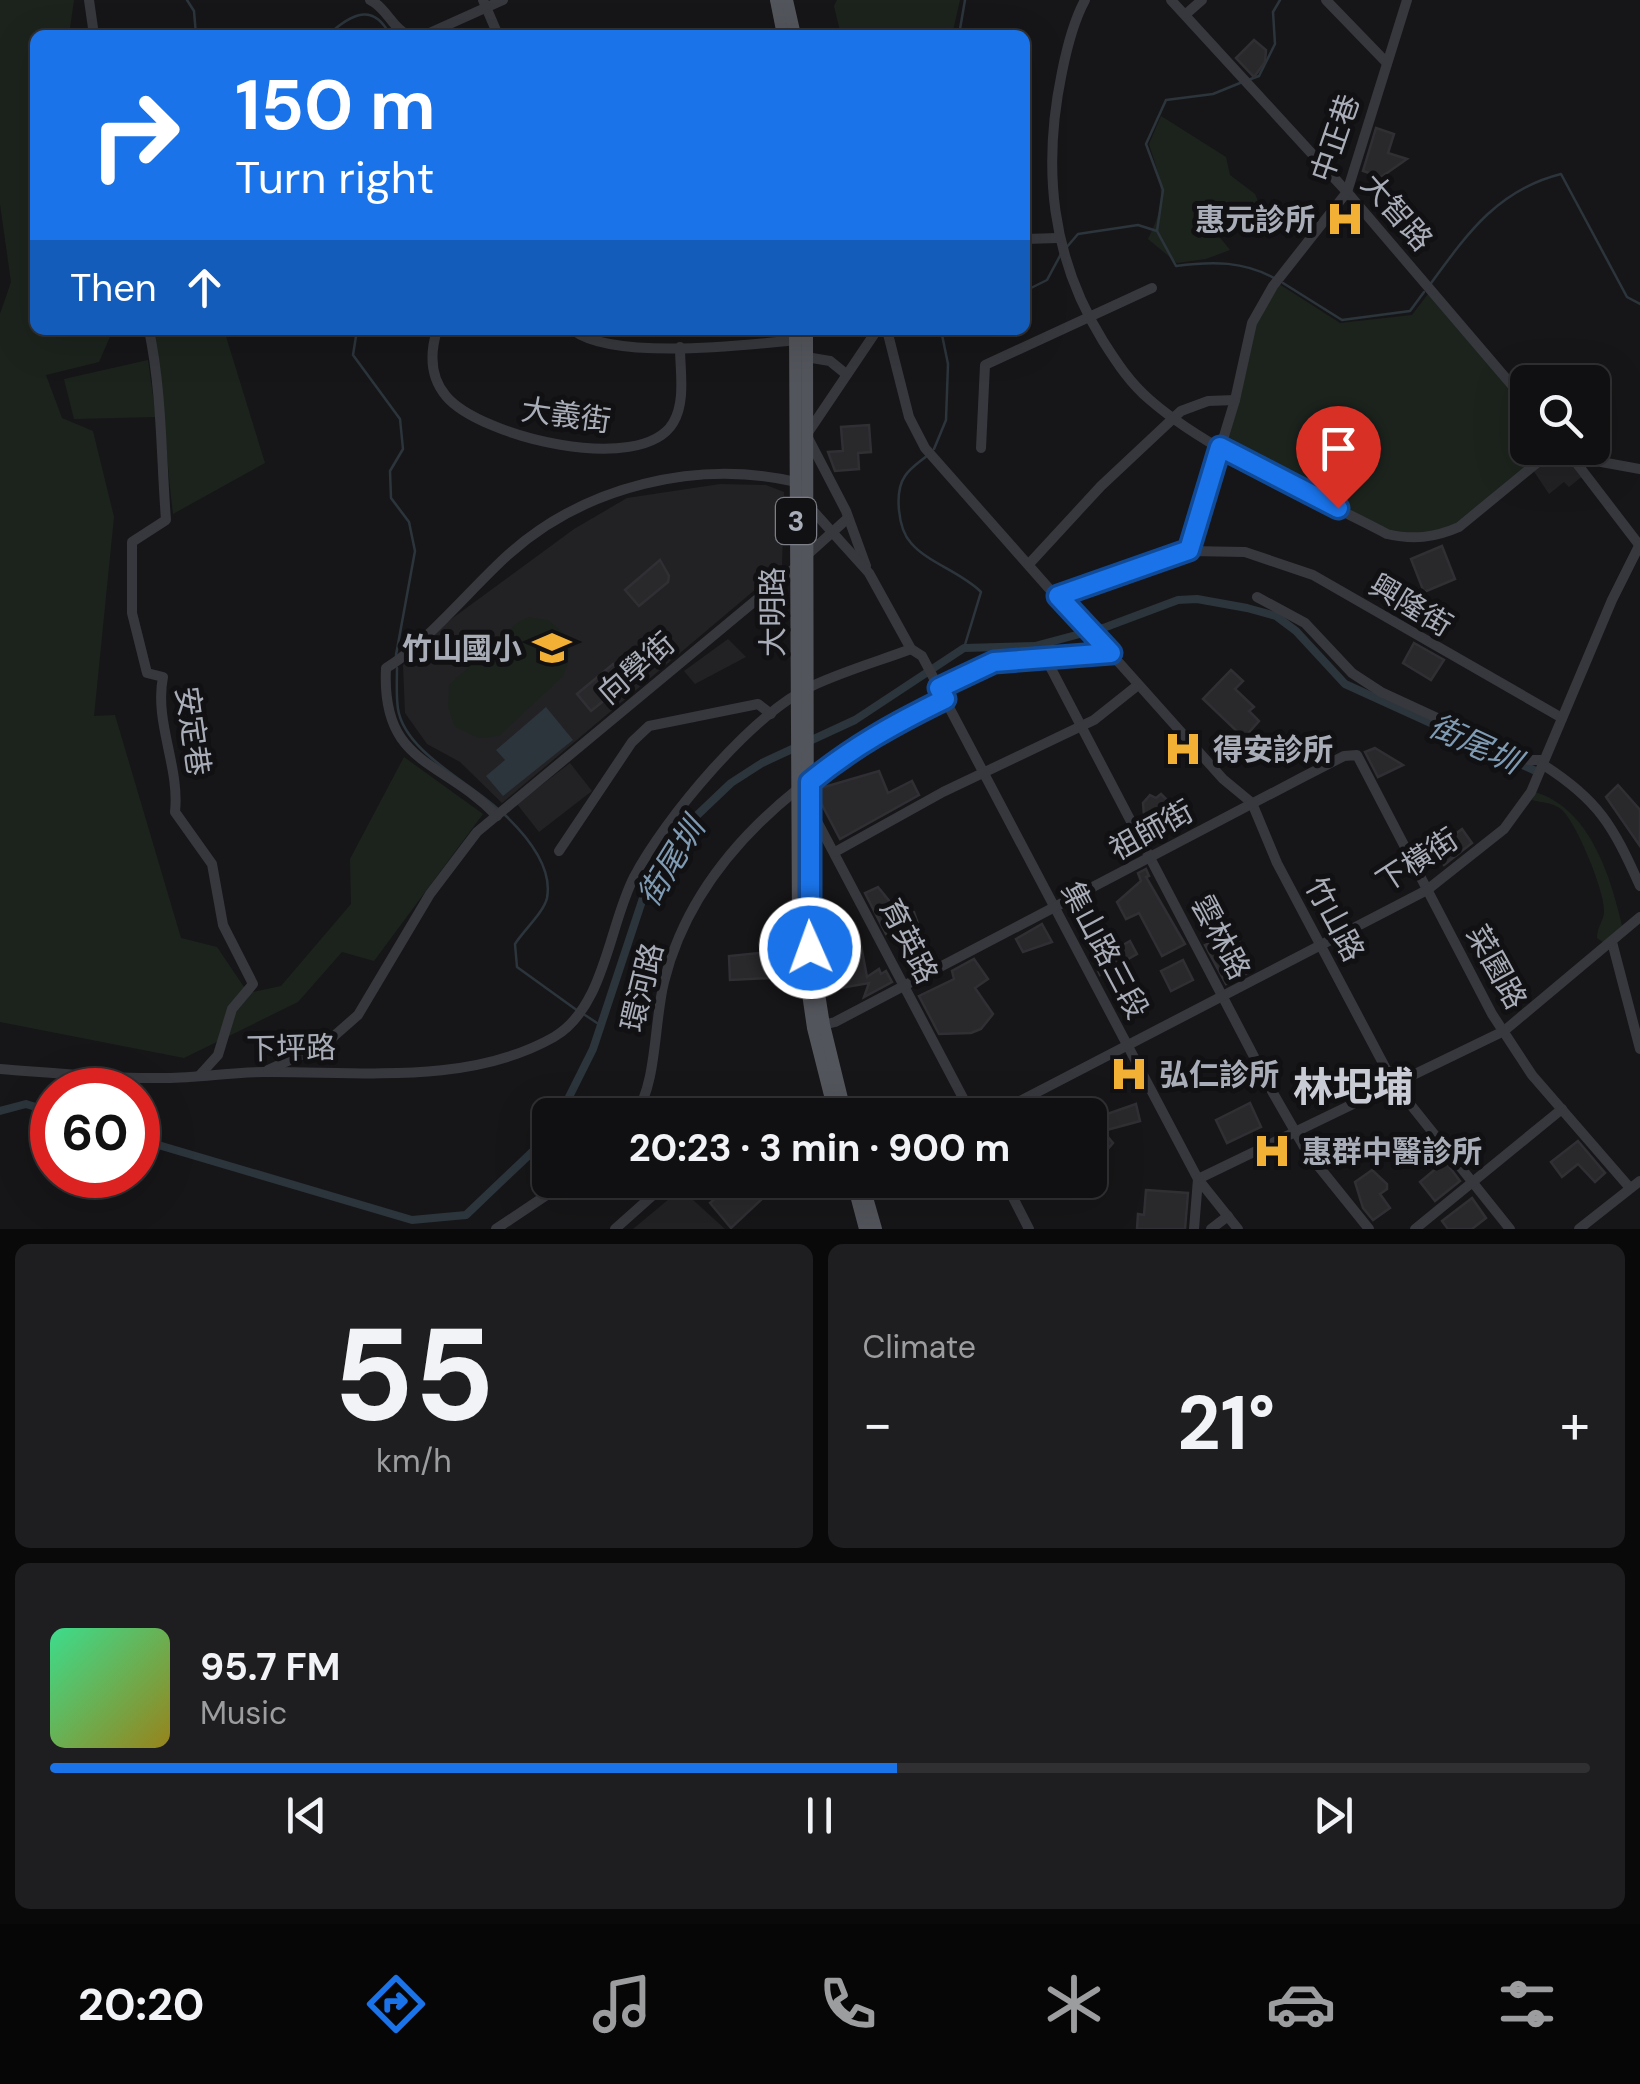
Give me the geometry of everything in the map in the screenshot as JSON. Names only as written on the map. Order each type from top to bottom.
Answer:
[{"type":"main road","points":[[776,0],[782,30]]},
{"type":"main road","points":[[787,0],[794,30]]},
{"type":"main road","name":"大明路","points":[[801,335],[806,357],[796,482],[801,708]]},
{"type":"main road","name":"大明路","points":[[801,335],[808,688],[801,708]]},
{"type":"main road","name":"3","points":[[801,708],[809,753],[808,924],[818,1027],[841,1098]]},
{"type":"main road","name":"3","points":[[801,708],[796,761],[798,926],[832,1098]]},
{"type":"main road","points":[[860,1198],[864,1229]]},
{"type":"main road","points":[[864,1198],[876,1229]]},
{"type":"street","points":[[89,0],[93,30]]},
{"type":"street","points":[[370,0],[380,6],[398,30]]},
{"type":"street","points":[[435,30],[486,4],[503,0]]},
{"type":"street","points":[[1085,0],[1068,42],[1056,100],[1050,160],[1059,242],[1088,319],[1122,372],[1151,401],[1220,447],[1388,534],[1404,538],[1442,534],[1459,527],[1534,465]]},
{"type":"street","name":"大智路","points":[[1170,0],[1346,192],[1510,383]]},
{"type":"street","points":[[1186,14],[1202,0]]},
{"type":"street","points":[[1326,0],[1386,61]]},
{"type":"street","name":"中正巷","points":[[1189,550],[1235,400],[1252,323],[1278,279],[1346,192],[1407,0]]},
{"type":"street","points":[[486,4],[496,30]]},
{"type":"street","points":[[1030,239],[1059,242]]},
{"type":"street","points":[[981,448],[985,365],[1152,288]]},
{"type":"street","name":"安定巷","points":[[150,335],[160,381],[158,420],[166,520],[132,542],[132,614],[146,673],[164,677],[161,706],[177,797],[175,812],[212,864],[223,925],[253,984],[232,1009],[218,1055],[199,1076]]},
{"type":"street","name":"大義街","points":[[437,335],[432,360],[435,376],[445,396],[478,420],[511,435],[608,447],[637,446],[657,440],[675,420],[680,404],[680,347]]},
{"type":"street","points":[[581,335],[612,346],[680,347],[801,335]]},
{"type":"street","points":[[808,688],[916,652],[869,573],[848,518],[802,434],[873,335]]},
{"type":"street","points":[[888,335],[908,417],[925,448],[1058,596]]},
{"type":"street","points":[[806,357],[830,361],[846,374]]},
{"type":"street","points":[[1029,564],[1101,486],[1174,417],[1190,405],[1235,400]]},
{"type":"street","points":[[1610,462],[1640,469]]},
{"type":"street","points":[[1579,465],[1640,545]]},
{"type":"street","points":[[262,1072],[325,1044],[358,1014],[430,894],[477,832],[497,816],[481,799],[404,746],[390,720],[386,668],[508,555],[559,518],[612,491],[638,483],[761,476],[796,482],[807,504],[869,573]]},
{"type":"street","points":[[807,555],[848,518]]},
{"type":"street","name":"下橫街","points":[[1026,1098],[1427,890],[1504,829],[1531,792],[1640,545]]},
{"type":"street","name":"興隆街","points":[[1058,596],[1189,550],[1244,552],[1312,575],[1562,718]]},
{"type":"street","name":"向學街","points":[[497,816],[796,566]]},
{"type":"street","name":"竹山路","points":[[1058,596],[1223,779],[1252,803],[1277,863],[1394,1084],[1510,1229]]},
{"type":"street","points":[[1257,597],[1305,622],[1352,674],[1381,692],[1528,760],[1543,762],[1580,788],[1618,836],[1640,886]]},
{"type":"street","name":"環河路","points":[[646,1098],[664,982],[691,909],[732,852],[810,782],[870,737],[994,662],[1108,649]]},
{"type":"street","name":"集山路三段","points":[[916,652],[942,694],[1198,1179],[1238,1229]]},
{"type":"street","name":"雲林路","points":[[1044,658],[1295,1131],[1369,1229]]},
{"type":"street","points":[[834,852],[1080,727],[1138,685]]},
{"type":"street","points":[[560,851],[632,742],[649,726],[758,704],[771,714],[801,708]]},
{"type":"street","name":"下坪路","points":[[0,1069],[166,1078],[262,1072],[402,1072],[463,1067],[554,1036],[584,1003],[632,880],[659,835],[686,800],[771,714]]},
{"type":"street","name":"祖師街","points":[[818,1027],[1351,754]]},
{"type":"street","name":"菜園路","points":[[1351,754],[1362,760],[1427,890],[1504,1031],[1532,1074],[1635,1184]]},
{"type":"street","name":"育英路","points":[[798,792],[834,852],[963,1098]]},
{"type":"street","points":[[1194,1229],[1198,1179],[1504,1031],[1640,917]]},
{"type":"street","points":[[1612,942],[1640,1049]]},
{"type":"street","points":[[1414,1229],[1562,1110]]},
{"type":"street","points":[[1579,1229],[1635,1184]]},
{"type":"street","points":[[496,1229],[543,1198]]},
{"type":"street","points":[[616,1229],[650,1198]]},
{"type":"street","points":[[1013,1198],[1029,1229]]},
{"type":"street","points":[[1212,1229],[1228,1216]]},
{"type":"shaded area","points":[[0,0],[74,0],[70,30],[30,30],[30,335],[111,335],[99,362],[46,375],[62,418],[93,431],[114,517],[94,716],[115,715],[181,938],[217,947],[248,993],[281,986],[351,904],[350,859],[404,757],[483,814],[374,961],[342,952],[298,1002],[184,1058],[0,1022],[0,314],[11,282],[0,204]]},
{"type":"shaded area","points":[[837,0],[960,0],[953,30],[840,30],[834,6]]},
{"type":"shaded area","points":[[1161,116],[1226,157],[1230,175],[1255,194],[1260,206],[1222,220],[1217,234],[1230,250],[1206,259],[1177,263],[1148,239],[1161,202],[1149,144]]},
{"type":"shaded area","points":[[1276,282],[1340,323],[1412,315],[1431,290],[1510,383],[1510,465],[1534,465],[1462,525],[1421,538],[1387,534],[1223,446],[1252,323]]},
{"type":"shaded area","points":[[153,335],[226,335],[265,463],[173,514]]},
{"type":"shaded area","points":[[148,360],[156,417],[74,419],[64,379]]},
{"type":"shaded area","points":[[1576,465],[1584,475],[1569,487],[1564,482],[1549,494],[1531,467]]},
{"type":"shaded area","name":"竹山國小","points":[[720,484],[766,485],[784,492],[782,567],[502,803],[460,762],[427,744],[405,713],[403,665],[435,631],[574,529],[627,498]]},
{"type":"shaded area","points":[[528,617],[548,620],[566,635],[570,649],[563,676],[499,736],[479,738],[455,727],[448,707],[449,685]]},
{"type":"shaded area","points":[[728,639],[746,657],[695,684],[684,671]]},
{"type":"shaded area","points":[[546,707],[573,740],[503,796],[486,776],[505,760],[496,750]]},
{"type":"shaded area","points":[[570,763],[592,791],[539,832],[517,804]]},
{"type":"shaded area","points":[[1535,792],[1571,813],[1605,868],[1623,929],[1604,943],[1597,938],[1604,913],[1603,900],[1581,841],[1561,809],[1532,800]]},
{"type":"shaded area","points":[[670,1198],[691,1198],[725,1229],[633,1229]]},
{"type":"building","points":[[1254,40],[1266,50],[1265,62],[1254,77],[1236,58]]},
{"type":"building","points":[[1376,128],[1394,134],[1388,153],[1407,159],[1381,177],[1363,171]]},
{"type":"building","points":[[869,425],[871,452],[858,453],[859,469],[835,471],[828,452],[843,451],[841,427]]},
{"type":"building","points":[[1442,546],[1455,579],[1424,592],[1411,559]]},
{"type":"building","points":[[660,560],[668,582],[639,606],[625,590]]},
{"type":"building","points":[[1414,643],[1444,660],[1431,680],[1403,663]]},
{"type":"building","points":[[613,664],[627,682],[591,711],[577,694]]},
{"type":"building","points":[[1231,670],[1243,681],[1235,689],[1254,707],[1249,711],[1259,721],[1244,738],[1203,699]]},
{"type":"building","points":[[1375,748],[1403,765],[1378,777],[1365,752]]},
{"type":"building","points":[[879,771],[888,793],[912,781],[919,795],[840,839],[820,801],[821,788]]},
{"type":"building","points":[[1618,785],[1640,810],[1640,846],[1606,797]]},
{"type":"building","points":[[1161,794],[1168,801],[1161,807],[1174,823],[1162,833],[1144,815],[1143,803],[1150,795],[1156,798]]},
{"type":"building","points":[[1462,829],[1472,843],[1444,865],[1432,851]]},
{"type":"building","points":[[1146,869],[1146,877],[1185,944],[1162,956],[1139,913],[1126,919],[1117,902],[1141,881],[1138,873]]},
{"type":"building","points":[[878,887],[891,903],[898,901],[902,910],[914,912],[918,924],[886,934],[865,893]]},
{"type":"building","points":[[1042,924],[1052,942],[1023,952],[1016,939]]},
{"type":"building","points":[[1235,932],[1253,970],[1226,984],[1205,945]]},
{"type":"building","points":[[859,935],[867,977],[879,969],[881,974],[886,971],[892,982],[864,997],[869,983],[829,990],[821,942]]},
{"type":"building","points":[[1130,941],[1137,954],[1100,975],[1094,962]]},
{"type":"building","points":[[788,950],[790,977],[730,980],[729,956]]},
{"type":"building","points":[[974,959],[988,979],[975,988],[993,1014],[981,1029],[971,1033],[939,1034],[919,996],[954,979],[952,971]]},
{"type":"building","points":[[1183,960],[1193,980],[1171,991],[1161,971]]},
{"type":"building","points":[[1250,1103],[1261,1127],[1227,1143],[1216,1120]]},
{"type":"building","points":[[1136,1104],[1140,1121],[1107,1130],[1107,1114]]},
{"type":"building","points":[[1578,1141],[1605,1173],[1595,1182],[1578,1164],[1562,1177],[1551,1162]]},
{"type":"building","points":[[1445,1161],[1460,1181],[1435,1201],[1420,1182]]},
{"type":"building","points":[[1372,1170],[1387,1184],[1380,1194],[1390,1208],[1373,1220],[1363,1208],[1355,1182]]},
{"type":"building","points":[[1146,1190],[1188,1193],[1185,1229],[1137,1229],[1138,1214],[1144,1215]]},
{"type":"building","points":[[716,1198],[763,1198],[731,1228],[710,1203]]},
{"type":"building","points":[[1472,1198],[1486,1218],[1472,1229],[1448,1229],[1442,1221]]},
{"type":"waterway","points":[[187,0],[194,11],[196,30]]},
{"type":"waterway","points":[[960,30],[965,0]]},
{"type":"waterway","points":[[1248,80],[1259,76],[1275,44],[1273,12],[1280,0]]},
{"type":"waterway","points":[[335,30],[361,15],[376,18],[386,30]]},
{"type":"waterway","points":[[1157,231],[1163,190],[1146,144],[1166,100],[1213,94],[1240,83]]},
{"type":"waterway","points":[[1429,286],[1485,216],[1519,191],[1561,174],[1627,297],[1640,304]]},
{"type":"waterway","points":[[1066,248],[1078,234],[1138,225],[1157,231],[1176,266],[1228,264],[1276,279]]},
{"type":"waterway","points":[[1030,288],[1047,280],[1061,254]]},
{"type":"waterway","points":[[1283,283],[1342,320],[1410,311],[1424,292]]},
{"type":"waterway","points":[[356,335],[353,355],[400,419],[403,449],[390,471],[391,498],[409,522],[415,551],[396,655]]},
{"type":"waterway","points":[[934,449],[946,420],[948,364],[942,335]]},
{"type":"waterway","points":[[928,455],[905,476],[899,501],[900,520],[918,550],[981,592],[964,648]]},
{"type":"waterway","name":"街尾圳","points":[[568,1098],[593,1049],[643,898],[690,822],[731,783],[762,763],[855,720],[964,648],[1035,646],[1106,627],[1178,600],[1197,599],[1247,608],[1276,616],[1296,631],[1345,684],[1538,772]]},
{"type":"waterway","points":[[397,668],[398,709],[412,739],[439,765],[499,810]]},
{"type":"waterway","points":[[505,815],[536,852],[548,886],[542,909],[515,944],[517,967],[578,1011]]},
{"type":"waterway","points":[[585,1015],[600,1025]]},
{"type":"waterway","name":"街尾圳","points":[[0,1111],[30,1105]]},
{"type":"waterway","name":"街尾圳","points":[[160,1146],[412,1220],[466,1215],[532,1152]]},
{"type":"place","name":"惠元診所","points":[[1345,219]]},
{"type":"place","name":"竹山國小","points":[[552,648]]},
{"type":"place","name":"得安診所","points":[[1183,749]]},
{"type":"place","name":"弘仁診所","points":[[1129,1074]]},
{"type":"place","name":"惠群中醫診所","points":[[1272,1151]]},
{"type":"district","name":"林圯埔","points":[[1353,1087]]},
{"type":"route","points":[[810,948],[810,782],[838,758],[945,699],[939,688],[976,668],[1018,659],[1111,653],[1058,596],[1189,550],[1220,447],[1338,508]]}]
